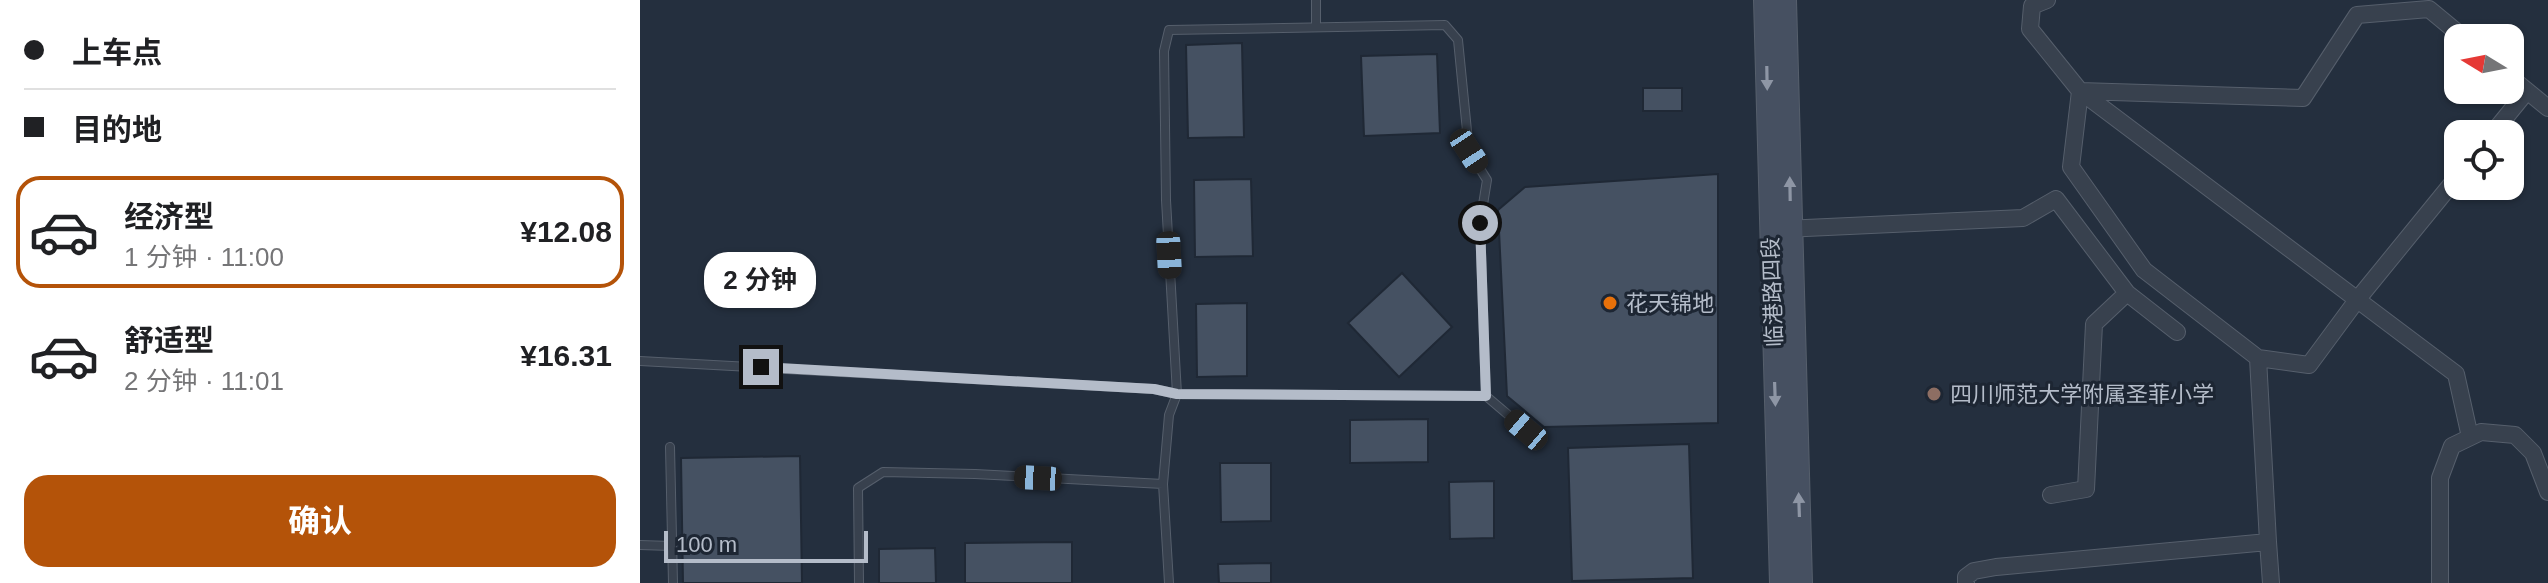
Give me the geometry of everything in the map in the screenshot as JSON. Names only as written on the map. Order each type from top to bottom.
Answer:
[{"type":"main road","name":"临港路四段","points":[[1765,0],[1801,583]]},
{"type":"main road","name":"临港路四段","points":[[1781,583],[1781,229],[1785,0]]},
{"type":"street","points":[[2047,0],[2032,6],[2030,29],[2080,91],[2456,374],[2470,437]]},
{"type":"street","points":[[2080,91],[2303,98],[2357,15],[2429,9],[2447,24]]},
{"type":"street","points":[[2524,89],[2548,108]]},
{"type":"street","points":[[2080,91],[2071,167],[2144,270],[2258,358],[2309,365],[2357,300],[2444,193]]},
{"type":"street","points":[[2503,120],[2527,91]]},
{"type":"street","points":[[1781,229],[2023,218],[2056,199],[2127,293],[2177,332]]},
{"type":"street","points":[[2051,495],[2086,489],[2094,324],[2127,293]]},
{"type":"street","points":[[2258,358],[2271,583]]},
{"type":"street","points":[[2440,583],[2440,478],[2452,446],[2481,432],[2515,435],[2533,453],[2548,492]]},
{"type":"street","points":[[1966,583],[1966,577],[1974,571],[1996,567],[2268,542]]},
{"type":"lane","points":[[1316,0],[1316,27]]},
{"type":"lane","points":[[1169,583],[1163,484],[1169,415],[1177,394],[1166,200],[1164,51],[1169,30],[1445,25],[1458,40],[1469,151],[1487,180],[1480,223],[1486,396]]},
{"type":"lane","points":[[640,361],[1138,388],[1177,394],[1486,396],[1526,430]]},
{"type":"lane","points":[[670,447],[673,583]]},
{"type":"lane","points":[[859,583],[858,488],[883,472],[1163,484]]},
{"type":"lane","points":[[640,545],[671,546]]},
{"type":"building","points":[[1242,43],[1244,137],[1188,138],[1186,45]]},
{"type":"building","points":[[1437,54],[1440,133],[1364,136],[1361,56]]},
{"type":"building","points":[[1643,88],[1682,88],[1682,111],[1643,111]]},
{"type":"building","name":"花天锦地","points":[[1718,174],[1718,423],[1544,427],[1507,396],[1498,210],[1525,187]]},
{"type":"building","points":[[1251,179],[1253,256],[1195,257],[1194,180]]},
{"type":"building","points":[[1402,273],[1452,327],[1399,377],[1348,323]]},
{"type":"building","points":[[1247,303],[1247,376],[1197,377],[1196,304]]},
{"type":"building","points":[[1428,419],[1428,462],[1350,463],[1350,420]]},
{"type":"building","points":[[1689,444],[1693,578],[1572,581],[1568,448]]},
{"type":"building","points":[[800,456],[802,583],[683,583],[681,458]]},
{"type":"building","points":[[1220,463],[1271,463],[1271,521],[1221,522]]},
{"type":"building","points":[[1494,481],[1494,538],[1450,539],[1449,482]]},
{"type":"building","points":[[1072,542],[1072,583],[965,583],[965,543]]},
{"type":"building","points":[[935,548],[936,583],[879,583],[879,549]]},
{"type":"building","points":[[1271,563],[1271,583],[1219,583],[1218,564]]},
{"type":"place","name":"花天锦地","points":[[1610,303]]},
{"type":"place","name":"四川师范大学附属圣菲小学","points":[[1934,394]]},
{"type":"route","points":[[761,367],[1154,389],[1177,394],[1486,396],[1480,223]]}]
